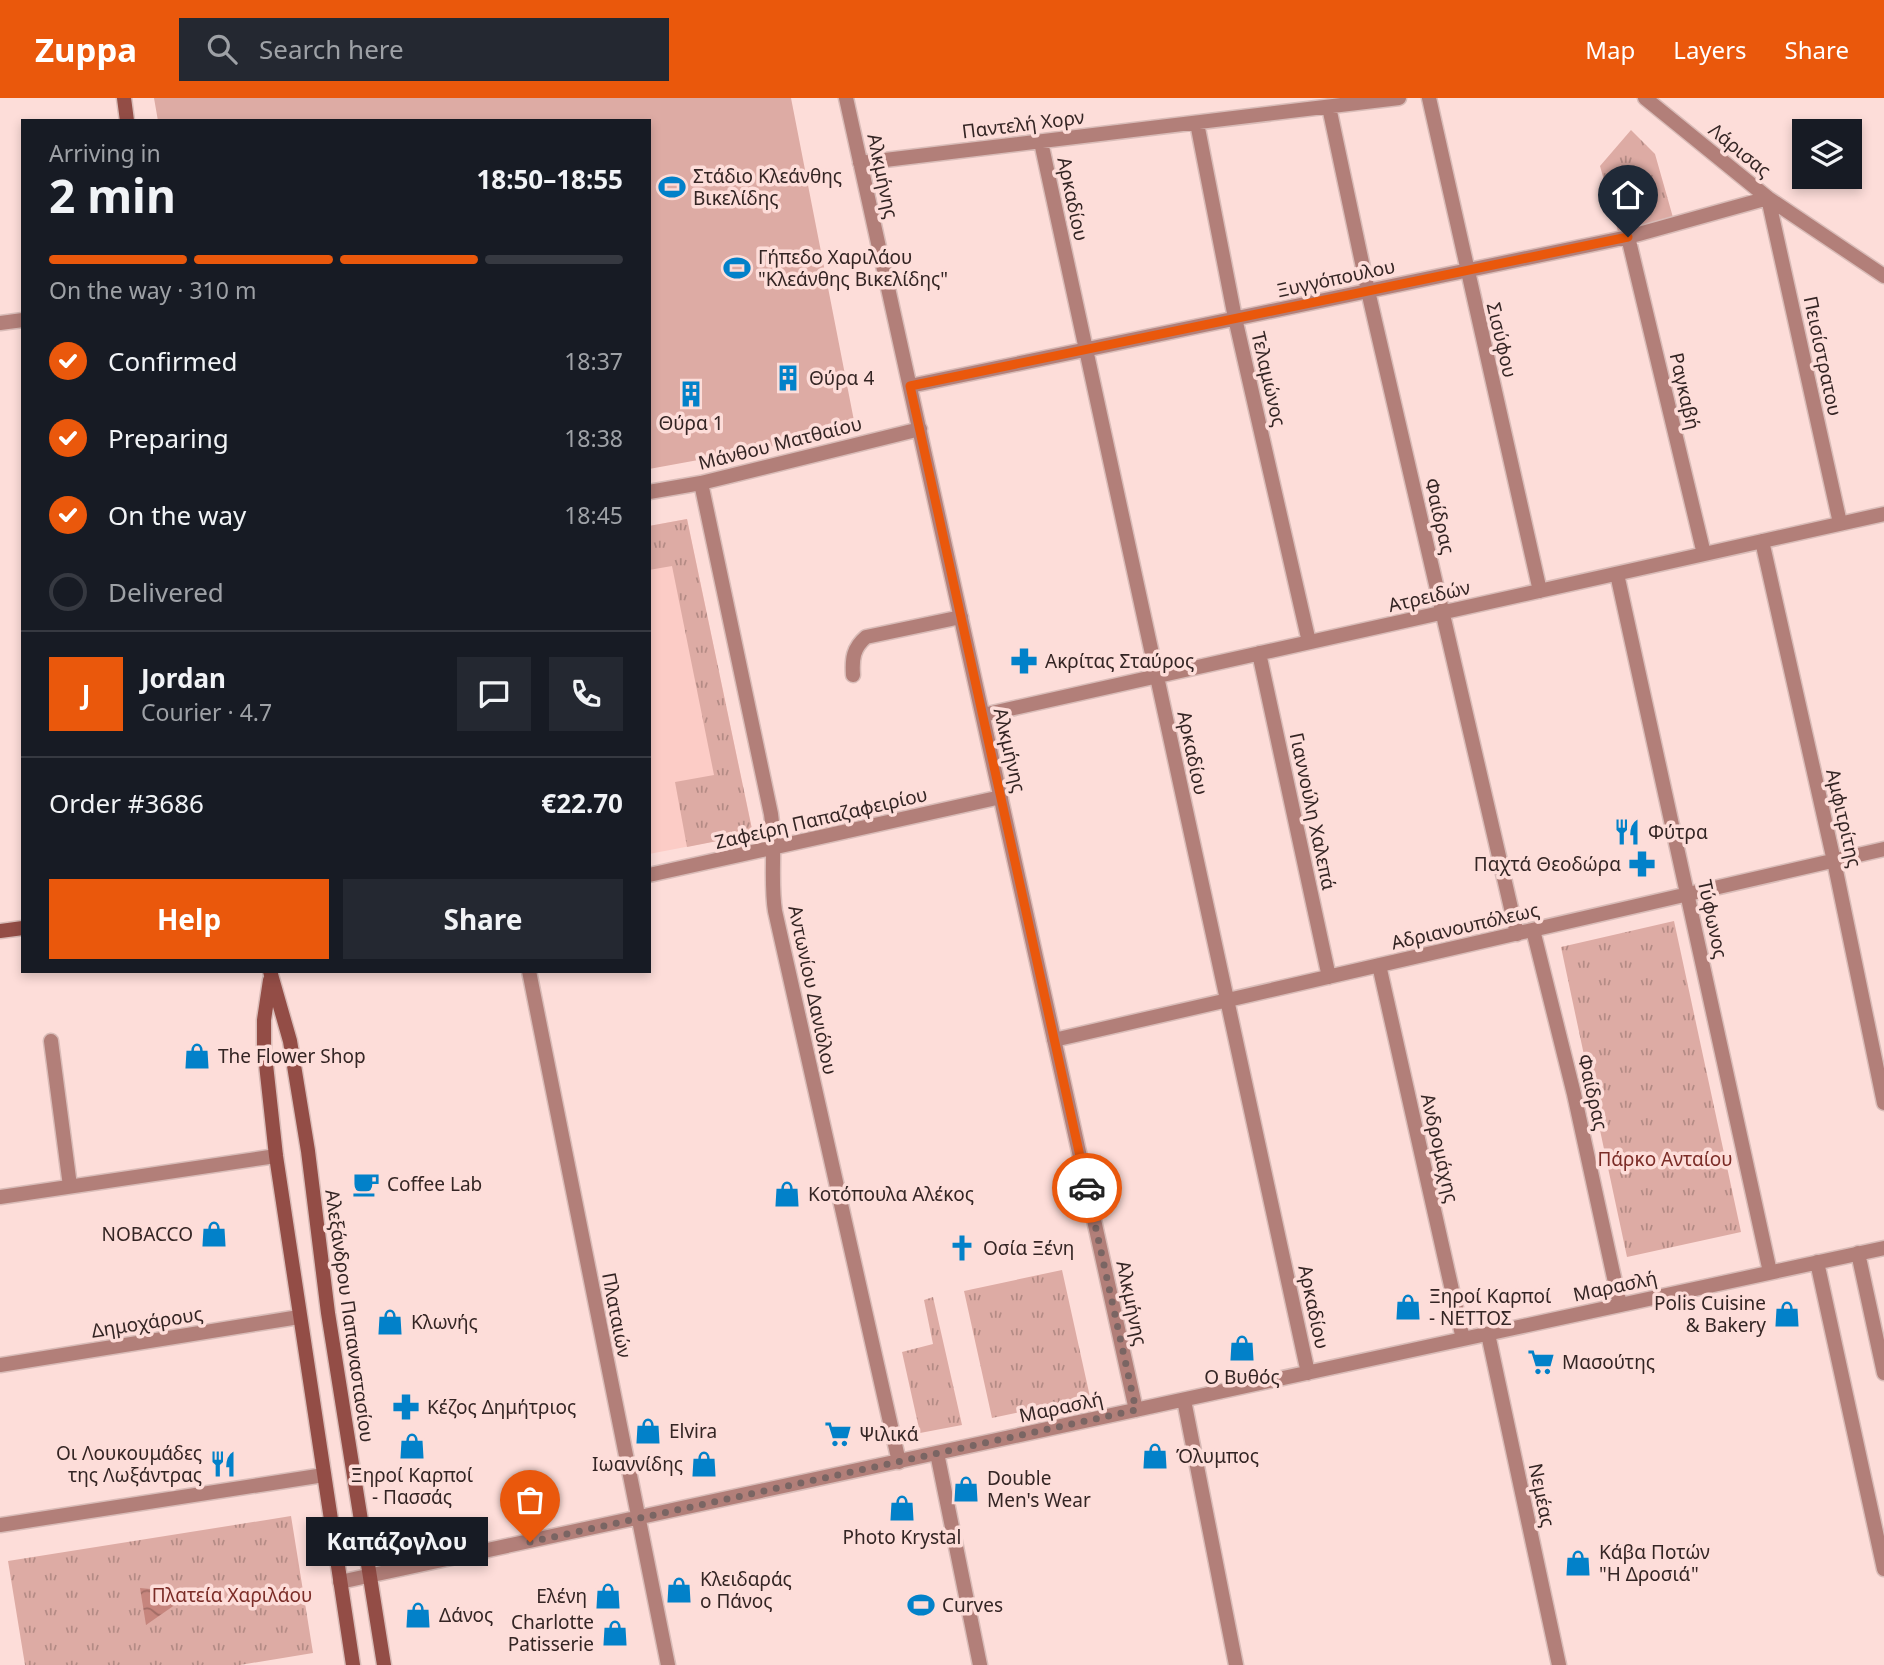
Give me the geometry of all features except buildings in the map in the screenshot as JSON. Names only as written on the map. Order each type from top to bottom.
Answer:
[{"type":"main road","points":[[124,98],[127,119]]},
{"type":"main road","points":[[0,931],[21,928]]},
{"type":"main road","name":"Αλεξάνδρου Παπαναστασίου","points":[[270,973],[264,1020],[264,1046],[276,1156],[353,1665]]},
{"type":"main road","name":"Αλεξάνδρου Παπαναστασίου","points":[[270,973],[290,1041],[304,1123],[328,1313],[384,1665]]},
{"type":"street","name":"Αλκμήνης","points":[[846,98],[1136,1410]]},
{"type":"street","name":"Παντελή Χορν","points":[[860,163],[1399,98]]},
{"type":"street","name":"Σισύφου","points":[[1429,98],[1540,590]]},
{"type":"street","name":"Λάρισας","points":[[1645,98],[1768,198],[1884,276]]},
{"type":"street","name":"Φαίδρας","points":[[1329,107],[1368,291],[1517,934]]},
{"type":"street","name":"Τελαμώνος","points":[[1197,123],[1235,318],[1310,642]]},
{"type":"street","name":"Αρκαδίου","points":[[1041,142],[1308,1373]]},
{"type":"street","name":"Ξυγγόπουλου","points":[[910,386],[1628,237],[1768,198]]},
{"type":"street","name":"Πεισίστρατου","points":[[1768,198],[1840,523]]},
{"type":"street","name":"Ραγκαβή","points":[[1628,237],[1704,554]]},
{"type":"street","points":[[0,323],[21,320]]},
{"type":"street","name":"Μάνθου Ματθαίου","points":[[651,492],[701,483],[920,429]]},
{"type":"street","name":"Αντωνίου Δανιόλου","points":[[701,483],[771,814],[775,849],[775,911],[899,1462]]},
{"type":"street","name":"Ατρειδών","points":[[983,715],[1884,514]]},
{"type":"street","name":"Αμφιτρίτης","points":[[1762,541],[1834,861],[1884,1103]]},
{"type":"street","name":"Τύφωνος","points":[[1616,573],[1770,1272]]},
{"type":"street","points":[[853,675],[853,653],[866,637],[961,617]]},
{"type":"street","name":"Γιαννούλη Χαλεπά","points":[[1259,653],[1329,977]]},
{"type":"street","name":"Ζαφείρη Παπαζαφειρίου","points":[[651,875],[1002,797]]},
{"type":"street","name":"Αδριανουπόλεως","points":[[1054,1040],[1884,849]]},
{"type":"street","name":"Φαίδρας","points":[[1533,930],[1574,1094],[1620,1305]]},
{"type":"street","name":"Ανδρομάχης","points":[[1379,965],[1463,1339]]},
{"type":"street","name":"Πλαταιών","points":[[529,973],[668,1665]]},
{"type":"street","points":[[51,1041],[70,1186]]},
{"type":"street","points":[[0,1197],[276,1156]]},
{"type":"street","name":"Μαρασλή","points":[[341,1582],[1884,1248]]},
{"type":"street","points":[[1858,1253],[1884,1373]]},
{"type":"street","points":[[1817,1262],[1884,1569]]},
{"type":"street","name":"Δημοχάρους","points":[[0,1365],[299,1317]]},
{"type":"street","name":"Νεμέας","points":[[1488,1334],[1559,1665]]},
{"type":"street","points":[[1184,1400],[1236,1665]]},
{"type":"street","points":[[937,1453],[980,1665]]},
{"type":"street","points":[[0,1525],[324,1475]]},
{"type":"shaded area","points":[[687,519],[753,834],[651,854],[651,526]]},
{"type":"green space","name":"Γήπεδο Χαριλάου \"Κλεάνθης Βικελίδης\"","points":[[154,98],[791,98],[856,431],[651,469],[651,119],[158,119]]},
{"type":"green space","points":[[1631,130],[1655,154],[1674,221],[1619,235],[1600,166]]},
{"type":"green space","points":[[687,519],[753,834],[687,847],[675,782],[714,775],[672,566],[651,570],[651,526]]},
{"type":"green space","name":"Πάρκο Ανταίου","points":[[1674,921],[1741,1232],[1627,1257],[1561,947]]},
{"type":"green space","points":[[1062,1270],[1090,1397],[992,1418],[964,1291]]},
{"type":"green space","points":[[933,1297],[962,1425],[920,1433],[902,1352],[933,1344],[924,1300]]},
{"type":"green space","name":"Πλατεία Χαριλάου","points":[[291,1516],[313,1653],[240,1665],[25,1665],[8,1561]]},
{"type":"water","points":[[140,1588],[192,1593],[146,1625]]},
{"type":"way so far","points":[[530,1542],[1136,1410],[1087,1188]]},
{"type":"place","name":"Στάδιο Κλεάνθης Βικελίδης","points":[[672,187]]},
{"type":"place","name":"Γήπεδο Χαριλάου \"Κλεάνθης Βικελίδης\"","points":[[737,268]]},
{"type":"place","name":"Θύρα 4","points":[[788,378]]},
{"type":"place","name":"Θύρα 1","points":[[691,394]]},
{"type":"place","name":"Ακρίτας Σταύρος","points":[[1024,661]]},
{"type":"place","name":"Φύτρα","points":[[1627,832]]},
{"type":"place","name":"Παχτά Θεοδώρα","points":[[1642,864]]},
{"type":"place","name":"The Flower Shop","points":[[197,1056]]},
{"type":"place","name":"Coffee Lab","points":[[366,1184]]},
{"type":"place","name":"Κοτόπουλα Αλέκος","points":[[787,1194]]},
{"type":"place","name":"NOBACCO","points":[[214,1234]]},
{"type":"place","name":"Οσία Ξένη","points":[[962,1248]]},
{"type":"place","name":"Ξηροί Καρποί - ΝΕΤΤΟΣ","points":[[1408,1307]]},
{"type":"place","name":"Polis Cuisine & Bakery","points":[[1787,1314]]},
{"type":"place","name":"Κλωνής","points":[[390,1322]]},
{"type":"place","name":"Ο Βυθός","points":[[1242,1348]]},
{"type":"place","name":"Μασούτης","points":[[1541,1362]]},
{"type":"place","name":"Κέζος Δημήτριος","points":[[406,1407]]},
{"type":"place","name":"Elvira","points":[[648,1431]]},
{"type":"place","name":"Ψιλικά","points":[[838,1434]]},
{"type":"place","name":"Ξηροί Καρποί - Πασσάς","points":[[412,1446]]},
{"type":"place","name":"Όλυμπος","points":[[1155,1456]]},
{"type":"place","name":"Οι Λουκουμάδες της Λωξάντρας","points":[[223,1464]]},
{"type":"place","name":"Ιωαννίδης","points":[[704,1464]]},
{"type":"place","name":"Double Men's Wear","points":[[966,1489]]},
{"type":"place","name":"Photo Krystal","points":[[902,1508]]},
{"type":"place","name":"Καπάζογλου","points":[[530,1542]]},
{"type":"place","name":"Κάβα Ποτών \"Η Δροσιά\"","points":[[1578,1563]]},
{"type":"place","name":"Κλειδαράς ο Πάνος","points":[[679,1590]]},
{"type":"place","name":"Ελένη","points":[[608,1596]]},
{"type":"place","name":"Curves","points":[[921,1605]]},
{"type":"place","name":"Δάνος","points":[[418,1615]]},
{"type":"place","name":"Charlotte Patisserie","points":[[615,1633]]},
{"type":"route","points":[[1087,1188],[910,386],[1628,237]]}]
